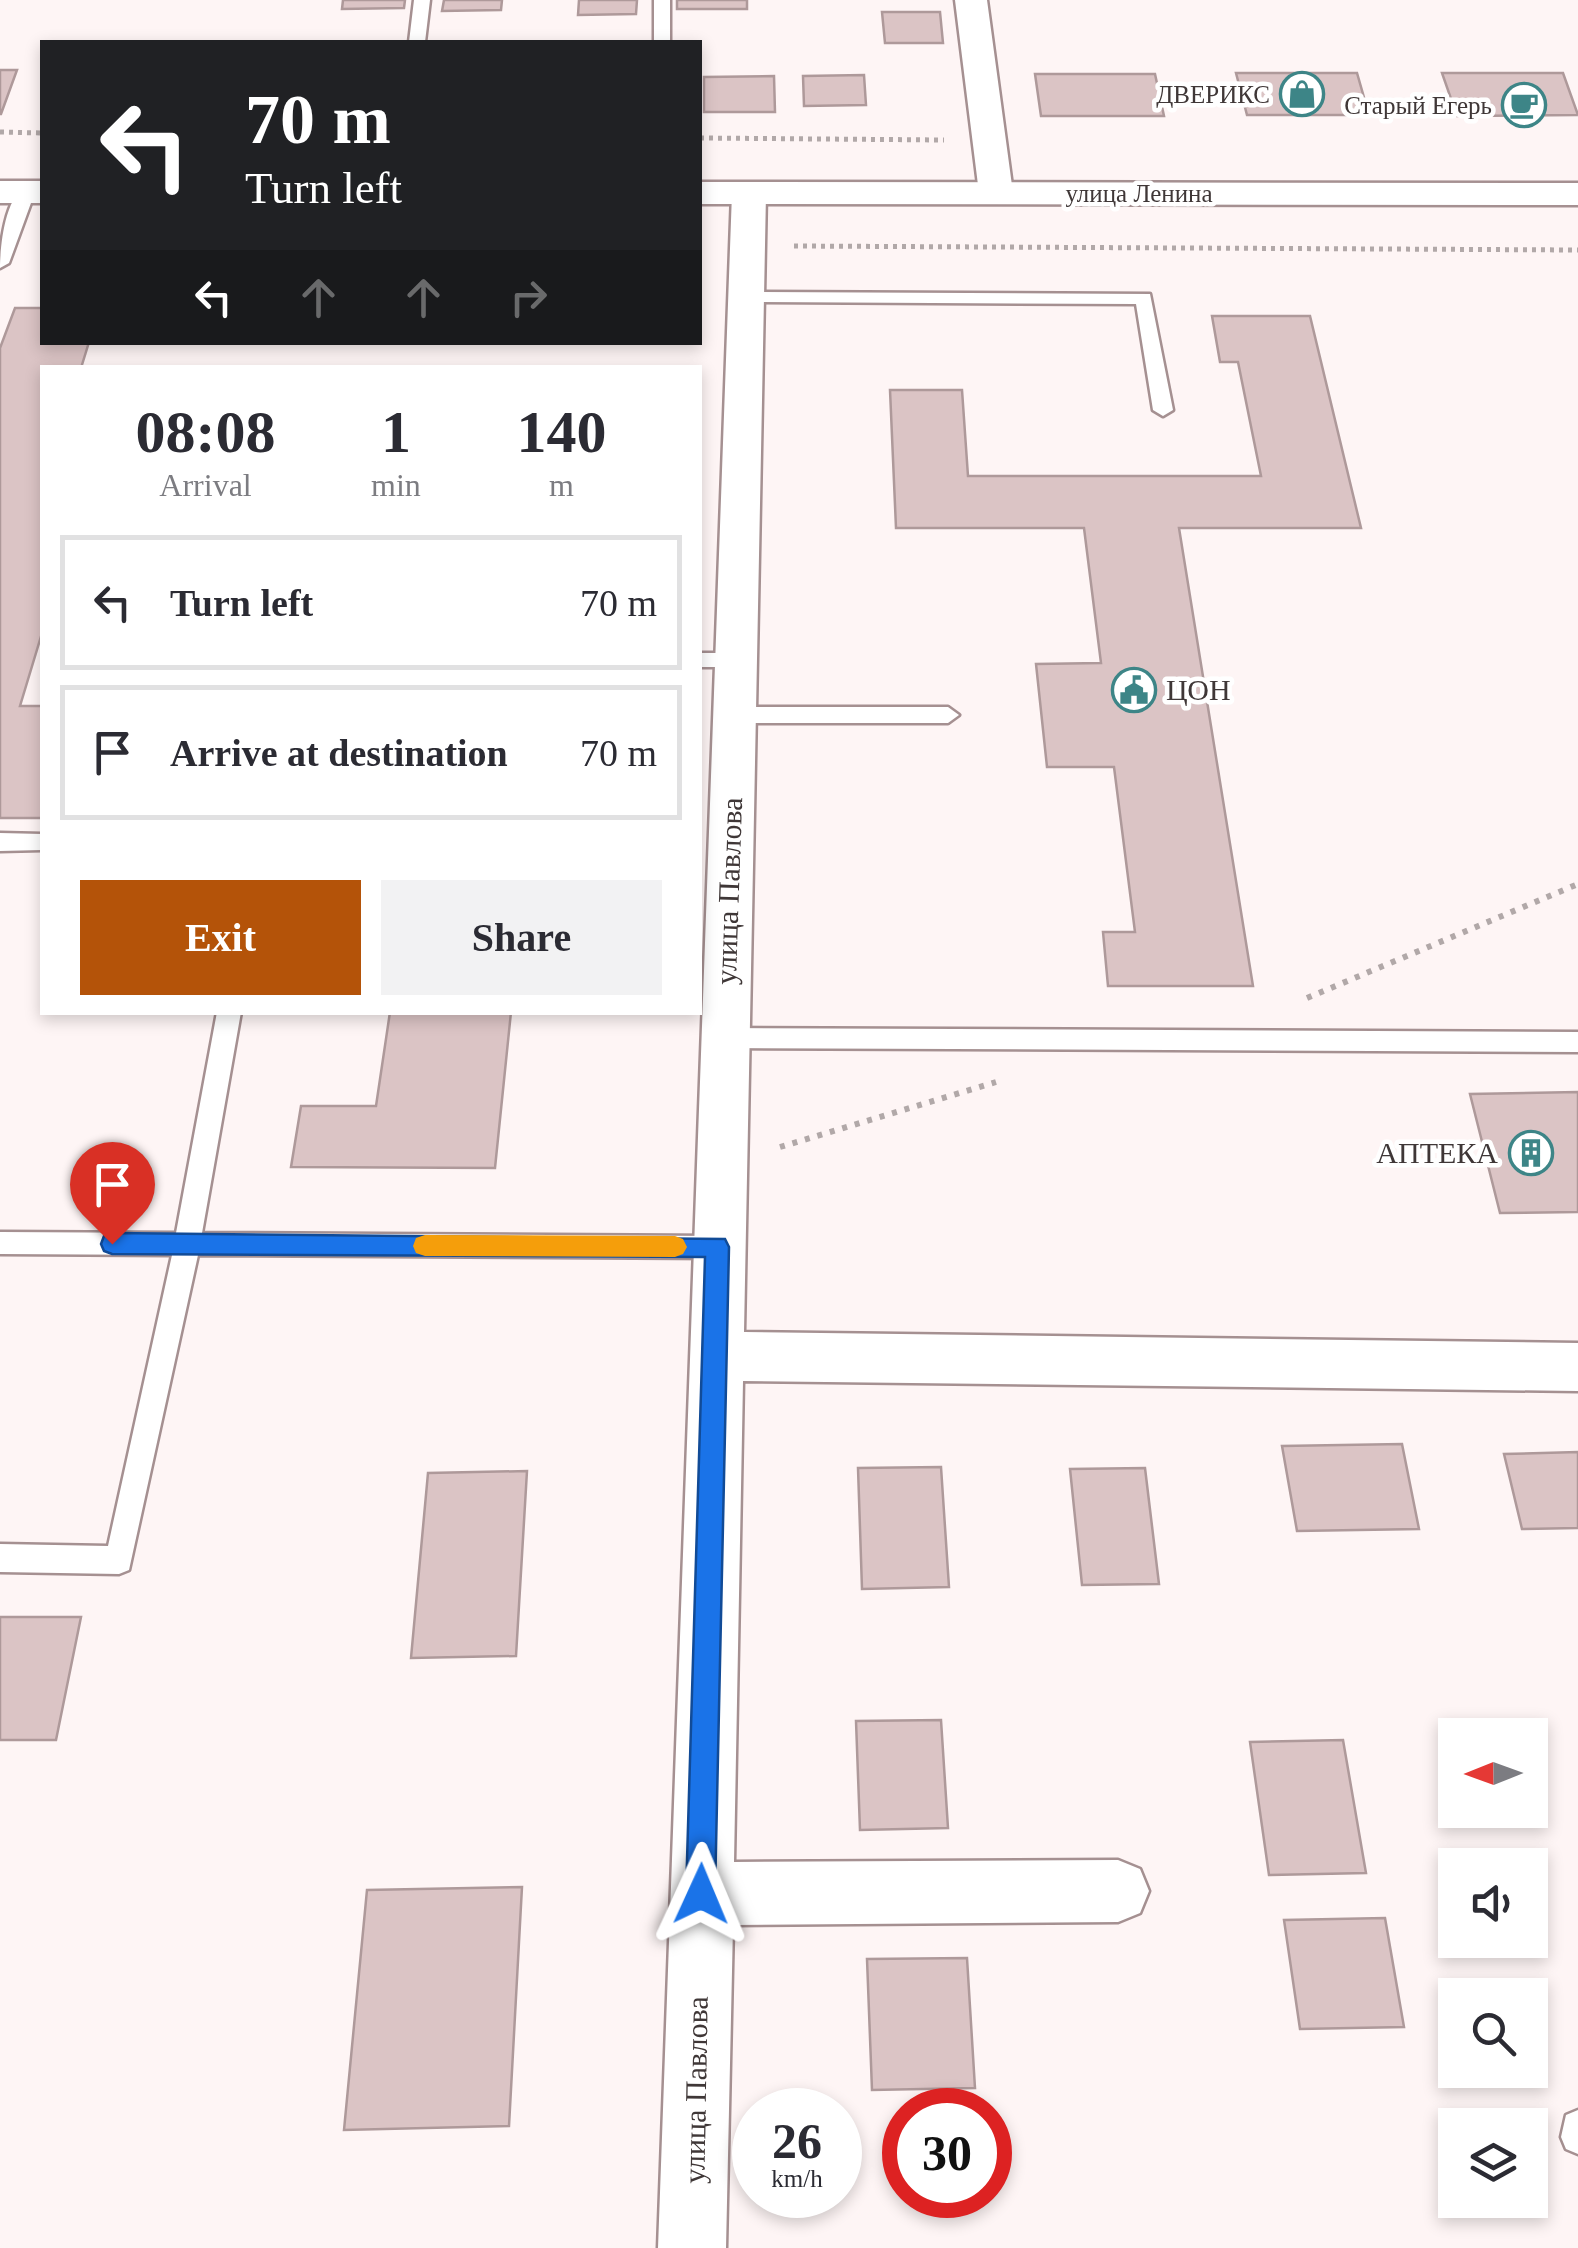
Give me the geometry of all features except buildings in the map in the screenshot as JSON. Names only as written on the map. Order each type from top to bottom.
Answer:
[{"type":"street","points":[[971,0],[996,194]]},
{"type":"street","name":"улица Ленина","points":[[724,193],[1578,194]]},
{"type":"street","name":"улица Павлова","points":[[692,2248],[734,715],[718,660],[748,298],[748,246],[724,193]]},
{"type":"street","points":[[714,1356],[1578,1368]]},
{"type":"street","points":[[701,1894],[1118,1891]]},
{"type":"lane","points":[[417,40],[422,0]]},
{"type":"lane","points":[[662,0],[662,40]]},
{"type":"lane","points":[[0,263],[23,192]]},
{"type":"lane","points":[[748,298],[1144,298],[1163,410]]},
{"type":"lane","points":[[734,715],[948,715]]},
{"type":"lane","points":[[0,842],[40,842]]},
{"type":"lane","points":[[0,1558],[119,1560],[188,1244],[228,1015]]},
{"type":"lane","points":[[725,1038],[1578,1042]]},
{"type":"lane","points":[[0,1243],[717,1247]]},
{"type":"lane","points":[[1578,2127],[1578,2136]]},
{"type":"path","points":[[0,132],[40,132]]},
{"type":"path","points":[[702,138],[989,140]]},
{"type":"path","points":[[748,246],[1578,250]]},
{"type":"slow traffic","points":[[425,1246],[675,1247]]},
{"type":"place","name":"ДВЕРИКС","points":[[1302,94]]},
{"type":"place","name":"Старый Егерь","points":[[1524,105]]},
{"type":"place","name":"ЦОН","points":[[1134,690]]},
{"type":"place","name":"АПТЕКА","points":[[1531,1153]]},
{"type":"route","points":[[112,1244],[717,1247],[701,1894]]}]
